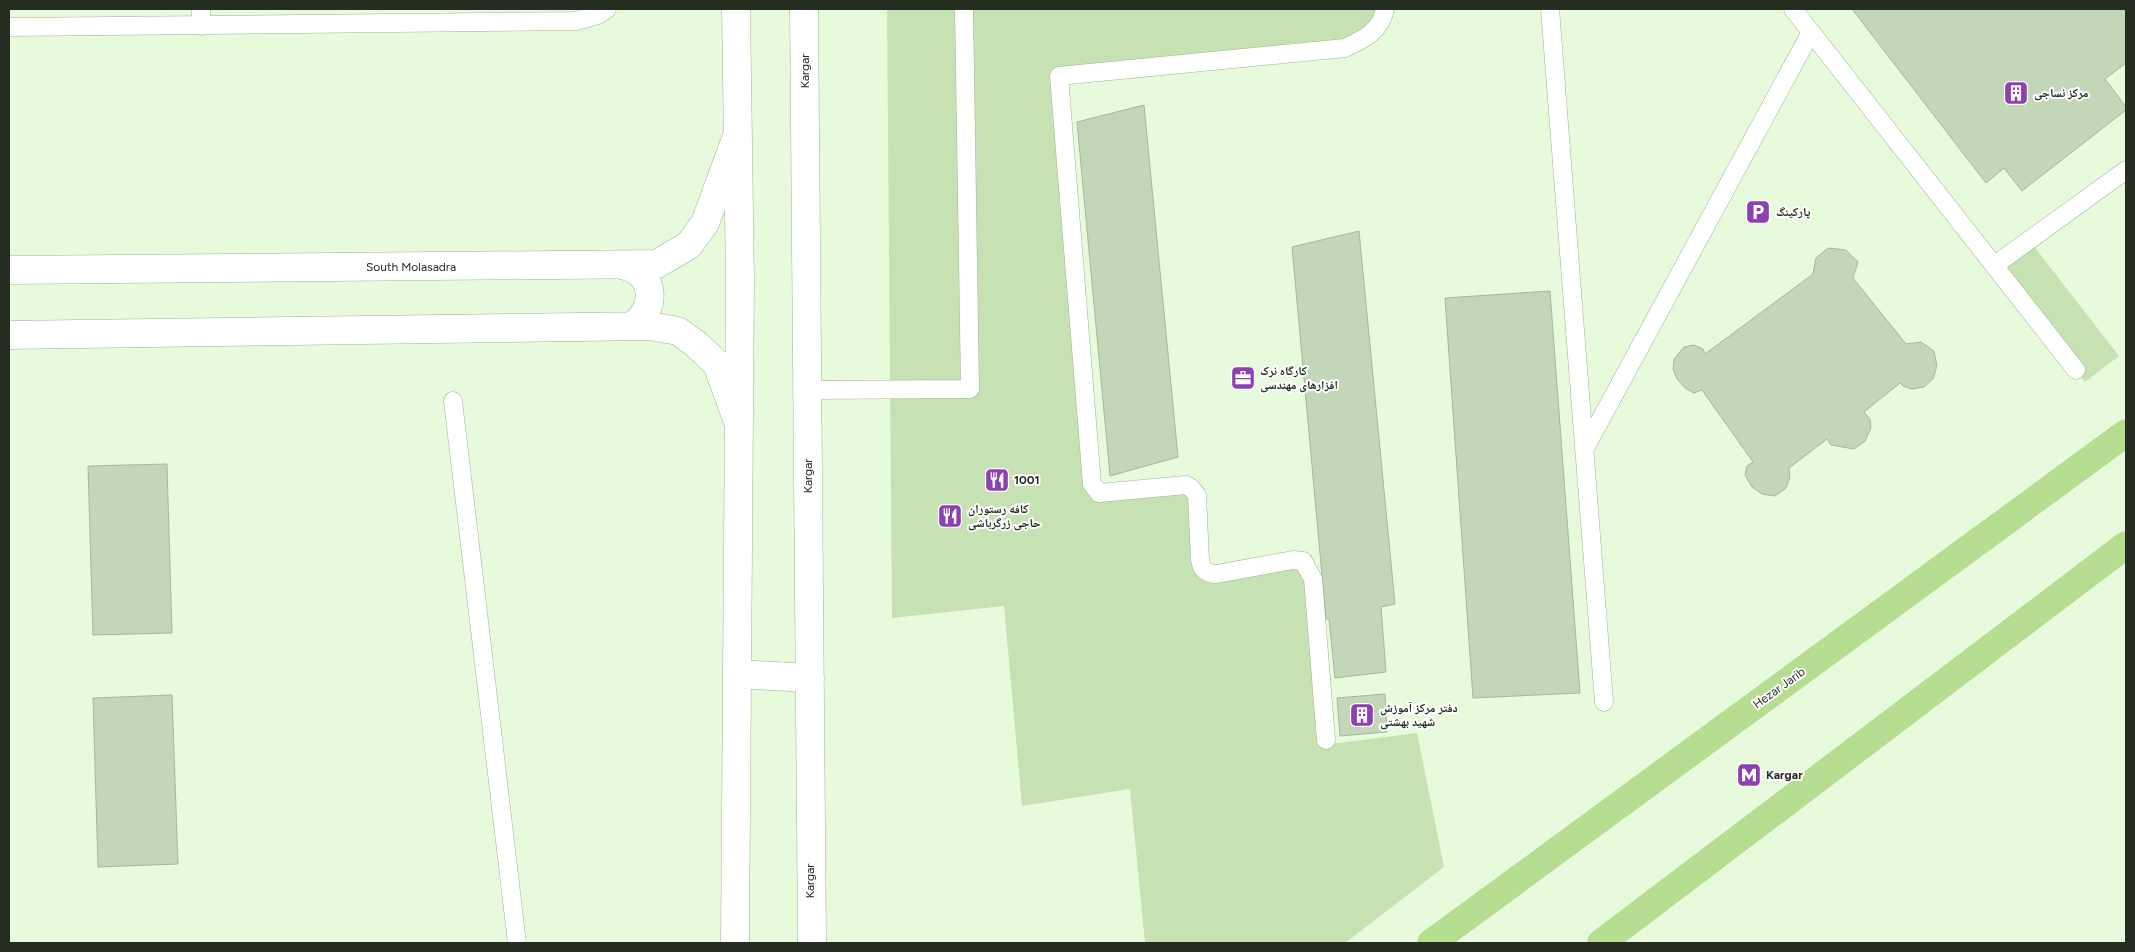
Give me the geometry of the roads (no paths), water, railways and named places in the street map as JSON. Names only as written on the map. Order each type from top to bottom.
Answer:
[{"type":"main road","points":[[735,943],[740,280],[736,9]]},
{"type":"main road","points":[[788,9],[805,82]]},
{"type":"main road","name":"Kargar","points":[[804,9],[812,943]]},
{"type":"main road","name":"South Molasadra","points":[[9,270],[656,264],[689,245],[705,222],[737,136]]},
{"type":"main road","points":[[621,265],[635,270],[646,281],[649,288],[650,303],[644,317],[632,326]]},
{"type":"main road","points":[[9,335],[650,326],[678,331],[696,344],[717,364],[738,422]]},
{"type":"main road","name":"Hezar Jarib","points":[[1431,943],[2126,433]]},
{"type":"main road","points":[[1601,943],[2126,545]]},
{"type":"main road","points":[[737,674],[810,678]]},
{"type":"lane","points":[[12,23],[201,17],[576,21],[598,15],[607,9]]},
{"type":"lane","points":[[808,390],[970,389],[964,9]]},
{"type":"lane","points":[[1326,740],[1313,579],[1303,562],[1292,560],[1216,574],[1207,573],[1202,568],[1200,560],[1197,495],[1192,488],[1186,485],[1099,493],[1092,484],[1059,76],[1345,48],[1373,32],[1381,24],[1385,9]]},
{"type":"lane","points":[[1550,9],[1604,702]]},
{"type":"lane","points":[[1793,9],[2076,370]]},
{"type":"lane","points":[[1584,450],[1811,32]]},
{"type":"lane","points":[[1995,265],[2126,170]]},
{"type":"lane","points":[[453,401],[517,943]]},
{"type":"place","name":"مرکز نساجی","points":[[2016,93]]},
{"type":"place","name":"پارکینگ","points":[[1758,212]]},
{"type":"place","name":"کارگاه نرک افزارهای مهندسی","points":[[1243,378]]},
{"type":"place","name":"1001","points":[[997,480]]},
{"type":"place","name":"کافه رستوران حاجی زرگرباشی","points":[[950,516]]},
{"type":"place","name":"دفتر مرکز آموزش شهید بهشتی","points":[[1362,715]]},
{"type":"place","name":"Kargar","points":[[1749,775]]}]
